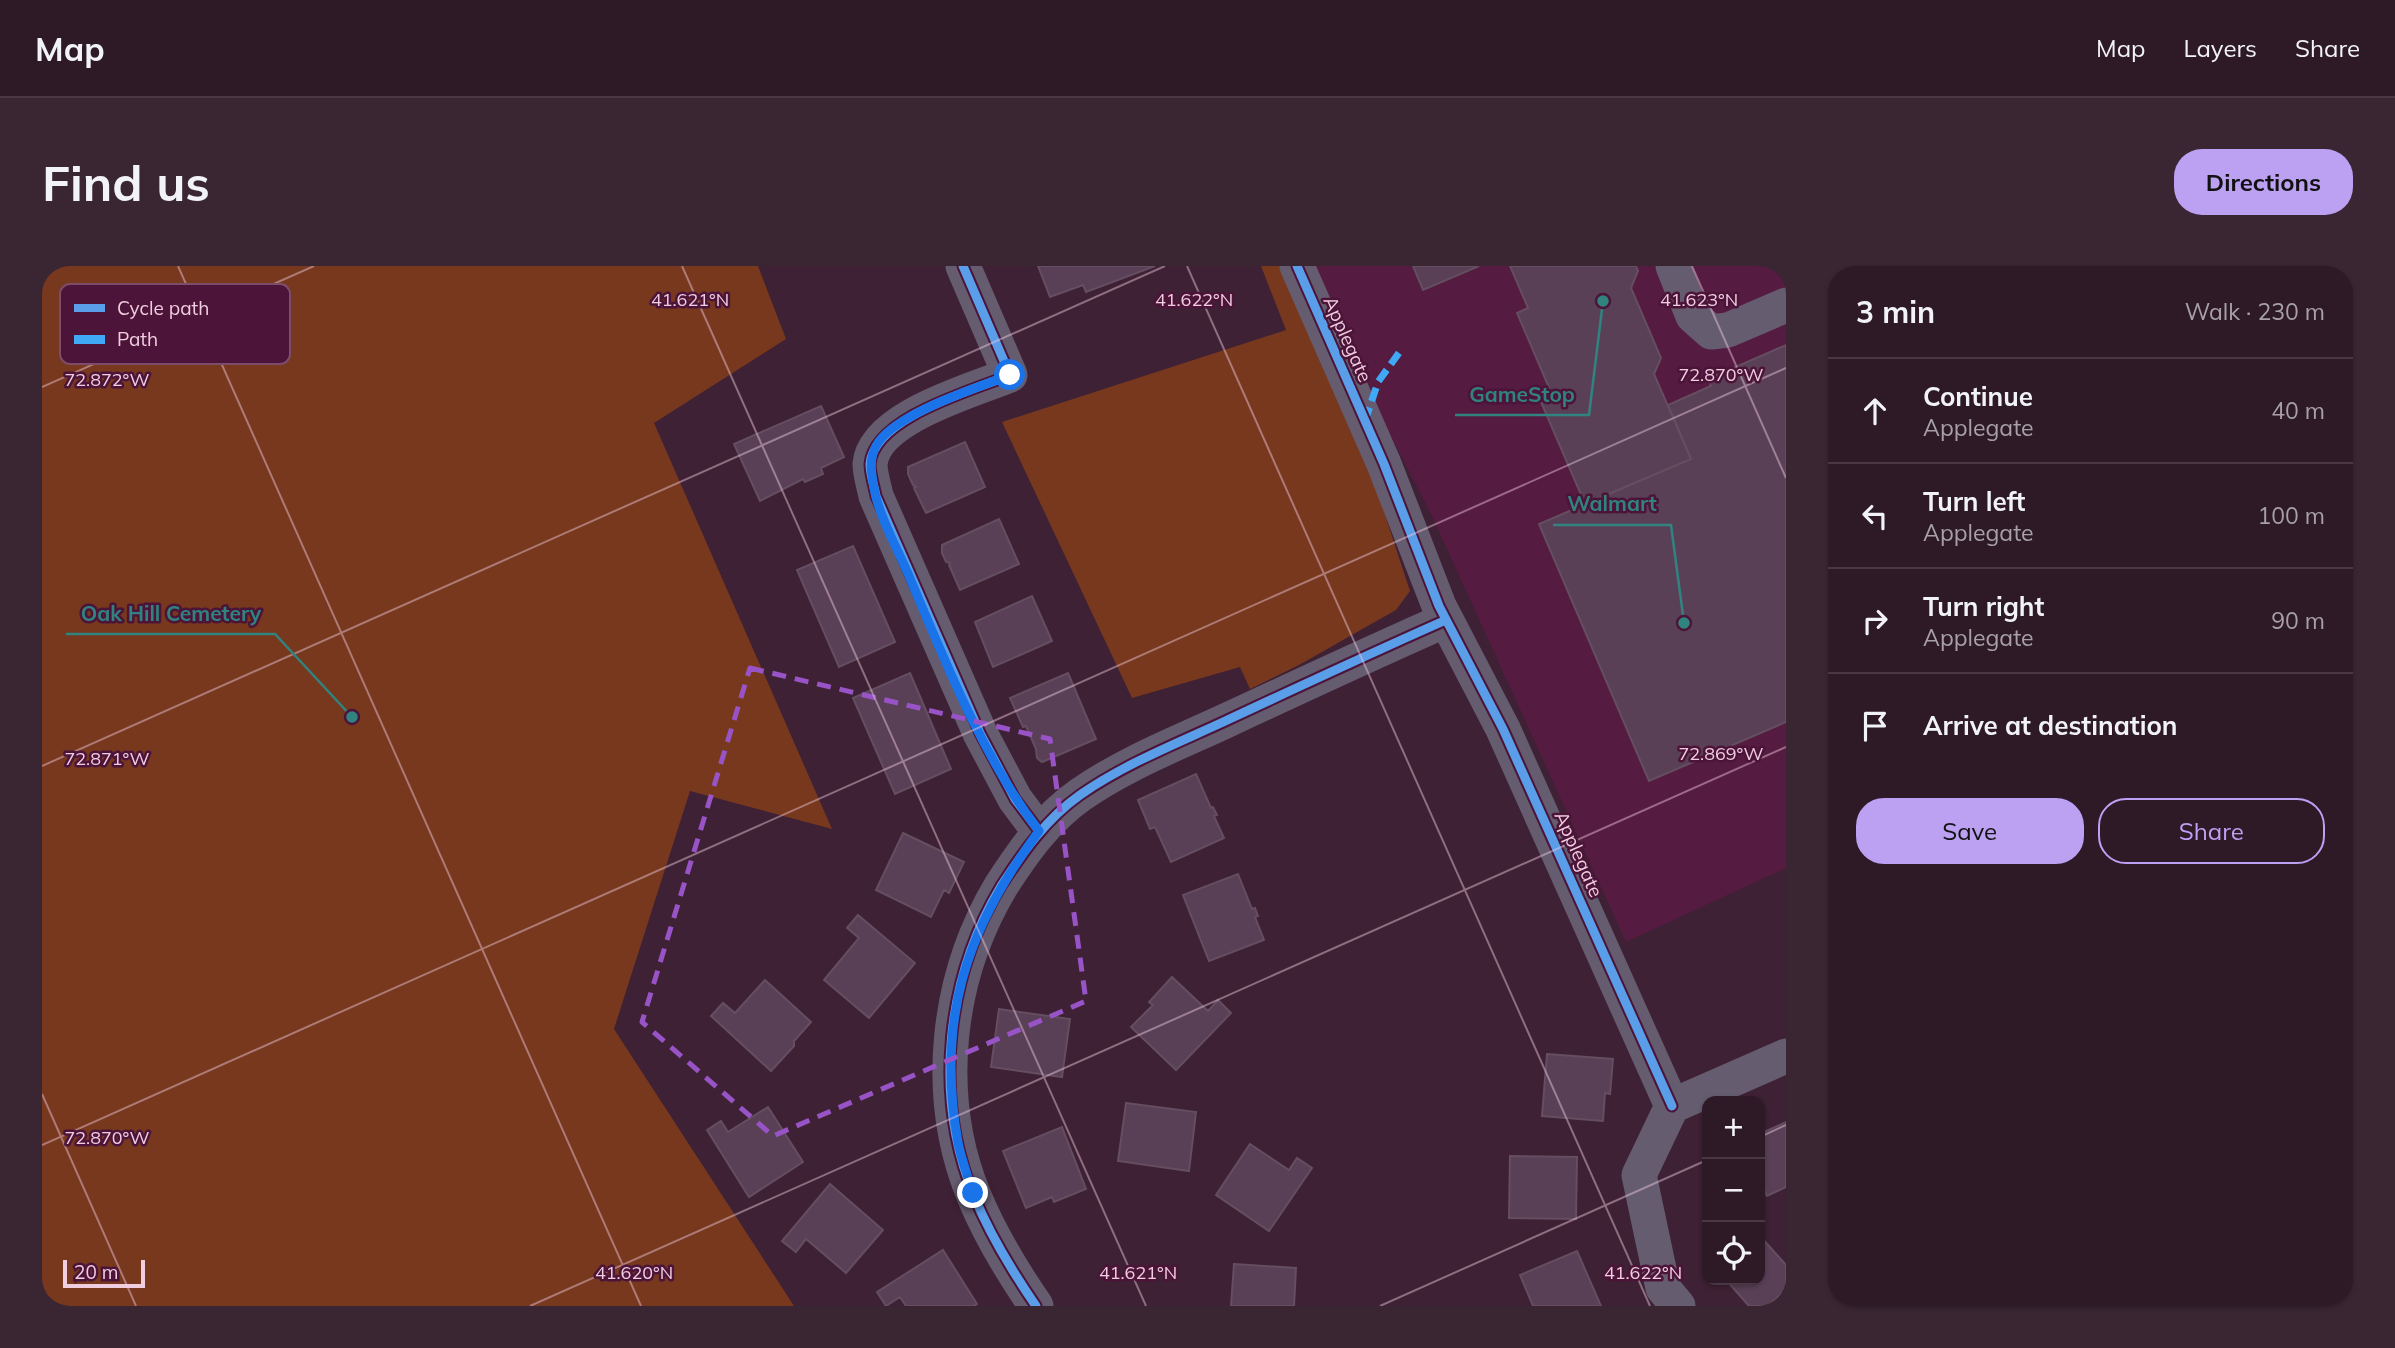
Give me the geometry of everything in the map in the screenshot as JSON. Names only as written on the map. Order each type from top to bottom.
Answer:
[{"type":"street","points":[[963,266],[1010,375],[910,416],[891,429],[876,445],[870,464],[876,496],[974,721],[1015,799],[1039,831]]},
{"type":"street","name":"Applegate","points":[[1297,266],[1384,464],[1446,620],[1503,729],[1672,1106]]},
{"type":"street","points":[[1673,266],[1693,316],[1711,331],[1728,330],[1786,305]]},
{"type":"street","points":[[1036,1306],[989,1230],[973,1193],[958,1145],[949,1065],[960,988],[974,940],[992,902],[1039,831],[1079,796],[1129,765],[1446,620]]},
{"type":"street","points":[[1678,1306],[1663,1288],[1639,1175],[1672,1106],[1786,1055]]},
{"type":"highlighted area","points":[[750,668],[1050,739],[1086,1001],[773,1136],[642,1022]]},
{"type":"shaded area","points":[[42,266],[758,266],[786,339],[654,423],[832,829],[690,791],[614,1029],[794,1306],[42,1306]]},
{"type":"shaded area","points":[[1261,266],[1286,266],[1367,460],[1410,591],[1396,610],[1299,665],[1250,689],[1240,667],[1132,698],[1002,422],[1286,330]]},
{"type":"shaded area","points":[[1310,266],[1786,266],[1786,868],[1626,942],[1431,514],[1335,328]]},
{"type":"building","points":[[1038,266],[1155,266],[1086,292],[1083,285],[1050,297]]},
{"type":"building","points":[[1413,266],[1479,266],[1423,290]]},
{"type":"building","points":[[1510,266],[1636,266],[1638,271],[1631,288],[1661,358],[1654,374],[1691,459],[1585,504],[1541,402],[1553,397],[1517,313],[1528,308]]},
{"type":"building","points":[[1786,345],[1786,722],[1649,781],[1539,524],[1691,459],[1668,405],[1711,386],[1708,379]]},
{"type":"building","points":[[821,406],[844,457],[821,468],[823,474],[805,482],[803,479],[760,501],[734,444]]},
{"type":"building","points":[[965,442],[985,487],[926,513],[908,474],[908,467]]},
{"type":"building","points":[[999,519],[1019,564],[960,590],[950,563],[946,562],[942,553],[942,545]]},
{"type":"building","points":[[853,546],[895,642],[839,667],[797,570]]},
{"type":"building","points":[[1032,596],[1052,641],[993,667],[975,622]]},
{"type":"building","points":[[910,673],[951,769],[895,794],[853,698]]},
{"type":"building","points":[[1068,673],[1096,739],[1042,762],[1037,758],[1026,726],[1023,727],[1010,698]]},
{"type":"building","points":[[1196,774],[1211,808],[1213,807],[1217,815],[1214,816],[1224,838],[1171,862],[1155,827],[1150,829],[1138,800]]},
{"type":"building","points":[[903,833],[964,862],[949,893],[944,890],[931,917],[876,890]]},
{"type":"building","points":[[1238,874],[1252,909],[1255,908],[1258,916],[1255,917],[1264,940],[1209,961],[1183,895]]},
{"type":"building","points":[[858,915],[915,963],[869,1018],[824,980],[859,938],[847,928]]},
{"type":"building","points":[[1172,977],[1208,1011],[1218,1000],[1231,1013],[1176,1070],[1131,1027],[1153,1005],[1149,1002]]},
{"type":"building","points":[[765,980],[811,1022],[771,1071],[711,1016],[723,1003],[735,1013]]},
{"type":"building","points":[[999,1009],[1070,1019],[1062,1077],[991,1067]]},
{"type":"building","points":[[1547,1054],[1613,1059],[1610,1094],[1605,1093],[1603,1121],[1542,1116]]},
{"type":"building","points":[[1126,1103],[1196,1112],[1189,1171],[1118,1161]]},
{"type":"building","points":[[768,1107],[803,1162],[749,1197],[707,1130],[721,1121],[728,1132]]},
{"type":"building","points":[[1786,1122],[1786,1187],[1767,1196],[1765,1192],[1765,1132]]},
{"type":"building","points":[[1062,1127],[1086,1189],[1054,1202],[1052,1197],[1026,1208],[1003,1151]]},
{"type":"building","points":[[1250,1144],[1289,1170],[1297,1158],[1312,1168],[1269,1231],[1216,1195]]},
{"type":"building","points":[[1510,1156],[1577,1157],[1576,1219],[1509,1218]]},
{"type":"building","points":[[830,1184],[883,1230],[846,1273],[806,1239],[796,1252],[782,1241]]},
{"type":"building","points":[[1765,1242],[1786,1265],[1786,1290],[1768,1306],[1749,1306],[1730,1285],[1765,1285]]},
{"type":"building","points":[[943,1250],[977,1304],[906,1306],[900,1297],[886,1306],[877,1292]]},
{"type":"building","points":[[1577,1251],[1601,1306],[1533,1306],[1520,1275]]},
{"type":"building","points":[[1234,1264],[1296,1268],[1294,1306],[1231,1306]]},
{"type":"marked path","points":[[1365,421],[1378,382],[1401,350]]},
{"type":"cycle path","points":[[963,266],[1010,375],[951,397],[907,419],[889,432],[876,447],[870,464],[871,472],[876,496],[980,733],[1015,799],[1039,831]]},
{"type":"cycle path","points":[[1297,266],[1384,464],[1439,606],[1503,729],[1672,1106]]},
{"type":"cycle path","points":[[1036,1306],[1018,1280],[980,1210],[961,1158],[953,1118],[950,1078],[957,998],[982,922],[1001,886],[1046,825],[1068,804],[1096,784],[1167,748],[1446,620]]},
{"type":"place","name":"GameStop","points":[[1603,301]]},
{"type":"place","name":"Walmart","points":[[1684,623]]},
{"type":"place","name":"Oak Hill Cemetery","points":[[352,717]]},
{"type":"route","points":[[973,1193],[958,1145],[951,1099],[951,1038],[960,988],[974,940],[992,902],[1039,831],[1015,799],[980,733],[921,604],[876,496],[870,464],[876,445],[891,429],[910,416],[1010,375]]}]
